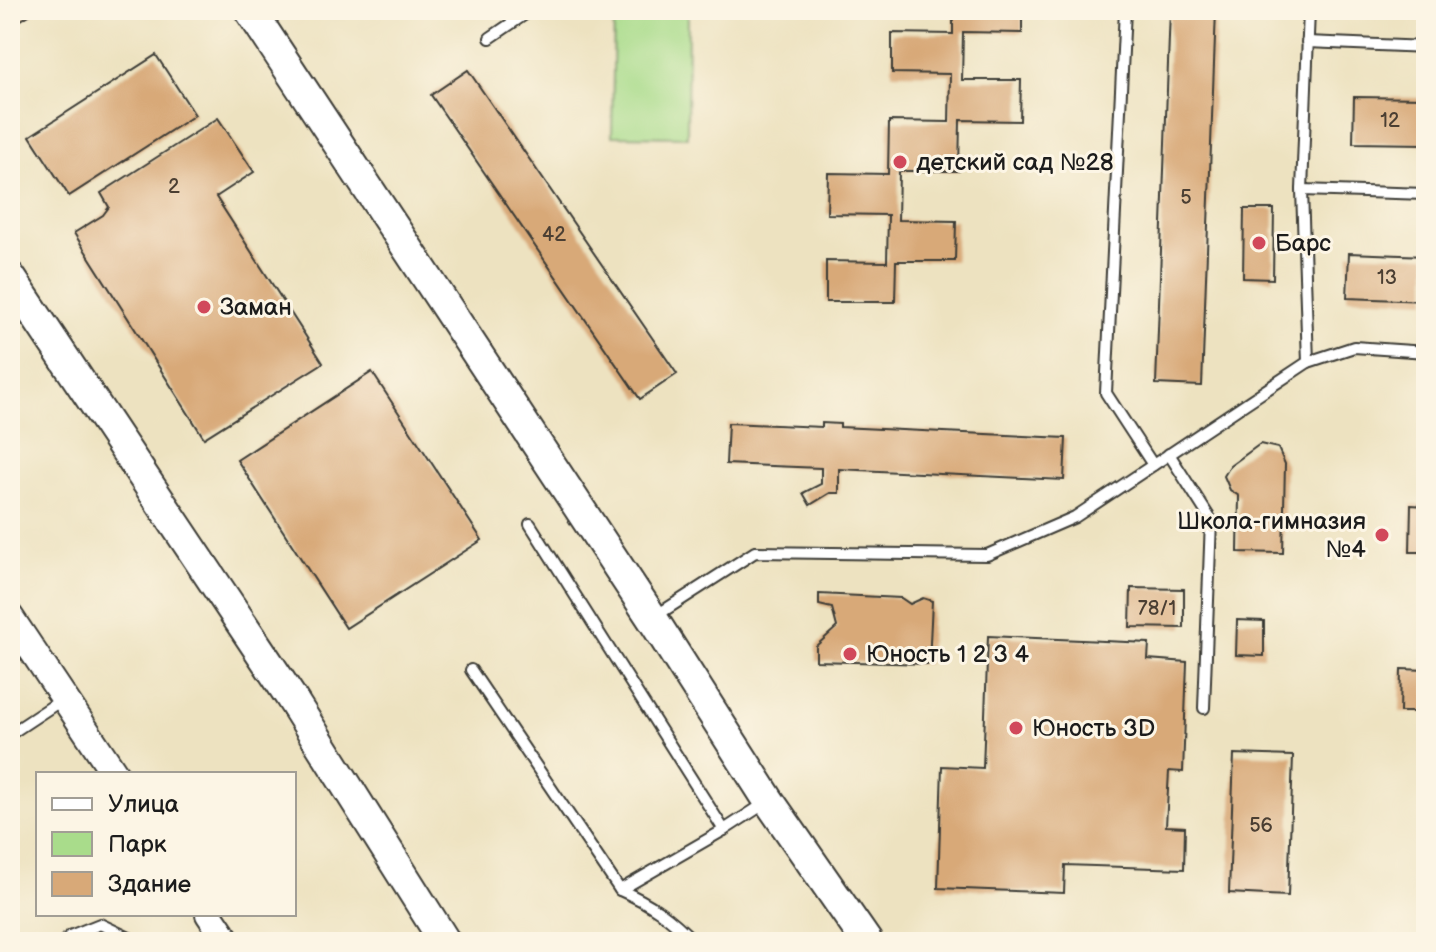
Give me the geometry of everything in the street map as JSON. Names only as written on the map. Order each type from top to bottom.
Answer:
[{"type":"main road","points":[[250,10],[652,618],[769,801],[867,942]]},
{"type":"main road","points":[[10,277],[290,696],[445,942]]},
{"type":"street","points":[[10,617],[114,772]]},
{"type":"street","points":[[210,916],[228,942]]},
{"type":"lane","points":[[490,38],[531,10]]},
{"type":"lane","points":[[1125,10],[1106,393],[1153,465]]},
{"type":"lane","points":[[1308,362],[1302,190],[1309,10]]},
{"type":"lane","points":[[1307,42],[1426,47]]},
{"type":"lane","points":[[1302,190],[1426,194]]},
{"type":"lane","points":[[652,618],[755,552],[987,555],[1075,517],[1308,362],[1354,347],[1426,352]]},
{"type":"lane","points":[[1169,454],[1211,520],[1204,708]]},
{"type":"lane","points":[[530,524],[724,830]]},
{"type":"lane","points":[[471,670],[620,890],[649,903],[674,921],[694,942]]},
{"type":"lane","points":[[10,734],[64,698]]},
{"type":"lane","points":[[620,890],[769,801]]},
{"type":"lane","points":[[64,942],[70,936],[100,924],[138,942]]},
{"type":"green space","points":[[614,10],[688,10],[687,137],[612,136]]},
{"type":"building","points":[[10,10],[37,10],[10,27]]},
{"type":"building","points":[[953,10],[1022,10],[1022,33],[963,32],[962,80],[1021,80],[1020,121],[960,120],[959,171],[899,171],[898,220],[956,221],[955,261],[896,261],[895,302],[826,302],[826,261],[887,262],[888,215],[827,214],[828,173],[888,174],[889,121],[949,122],[950,74],[892,73],[892,33],[953,34]]},
{"type":"building","points":[[1170,10],[1216,10],[1202,386],[1156,384]]},
{"type":"building","points":[[156,55],[195,115],[69,196],[30,136]]},
{"type":"building","points":[[468,70],[677,374],[640,399],[431,95]]},
{"type":"building","points":[[1354,97],[1426,98],[1426,144],[1353,143]]},
{"type":"building","name":"Заман","points":[[218,118],[254,172],[216,197],[323,363],[204,438],[74,233],[103,215],[109,207],[101,193]]},
{"type":"building","points":[[1244,209],[1274,209],[1273,279],[1243,278]]},
{"type":"building","points":[[1349,253],[1426,256],[1426,301],[1347,298]]},
{"type":"building","points":[[372,372],[482,540],[346,628],[237,460]]},
{"type":"building","points":[[728,423],[822,427],[822,423],[840,424],[840,427],[1066,438],[1064,480],[839,469],[839,493],[830,493],[810,505],[803,493],[821,484],[821,468],[726,464]]},
{"type":"building","points":[[1260,444],[1278,448],[1285,464],[1283,553],[1238,552],[1239,496],[1230,490],[1224,476],[1230,466]]},
{"type":"building","points":[[1411,505],[1426,506],[1426,552],[1410,552]]},
{"type":"building","points":[[1131,588],[1184,589],[1184,628],[1130,627]]},
{"type":"building","points":[[819,594],[901,598],[910,604],[923,598],[932,601],[929,664],[816,661],[816,646],[837,627],[832,608],[819,605]]},
{"type":"building","points":[[1237,620],[1264,621],[1264,656],[1236,655]]},
{"type":"building","points":[[988,636],[1149,643],[1148,659],[1187,662],[1183,772],[1169,771],[1166,826],[1185,827],[1184,869],[1065,865],[1064,893],[938,888],[942,766],[983,768]]},
{"type":"building","points":[[1401,669],[1426,670],[1426,712],[1400,712]]},
{"type":"building","points":[[1234,754],[1293,756],[1288,896],[1229,893]]},
{"type":"place","name":"детский сад №28","points":[[900,162]]},
{"type":"place","name":"Барс","points":[[1259,243]]},
{"type":"place","name":"Заман","points":[[204,307]]},
{"type":"place","name":"Школа-гимназия №4","points":[[1382,535]]},
{"type":"place","name":"Юность 1 2 3 4","points":[[850,654]]},
{"type":"place","name":"Юность 3D","points":[[1016,728]]}]
